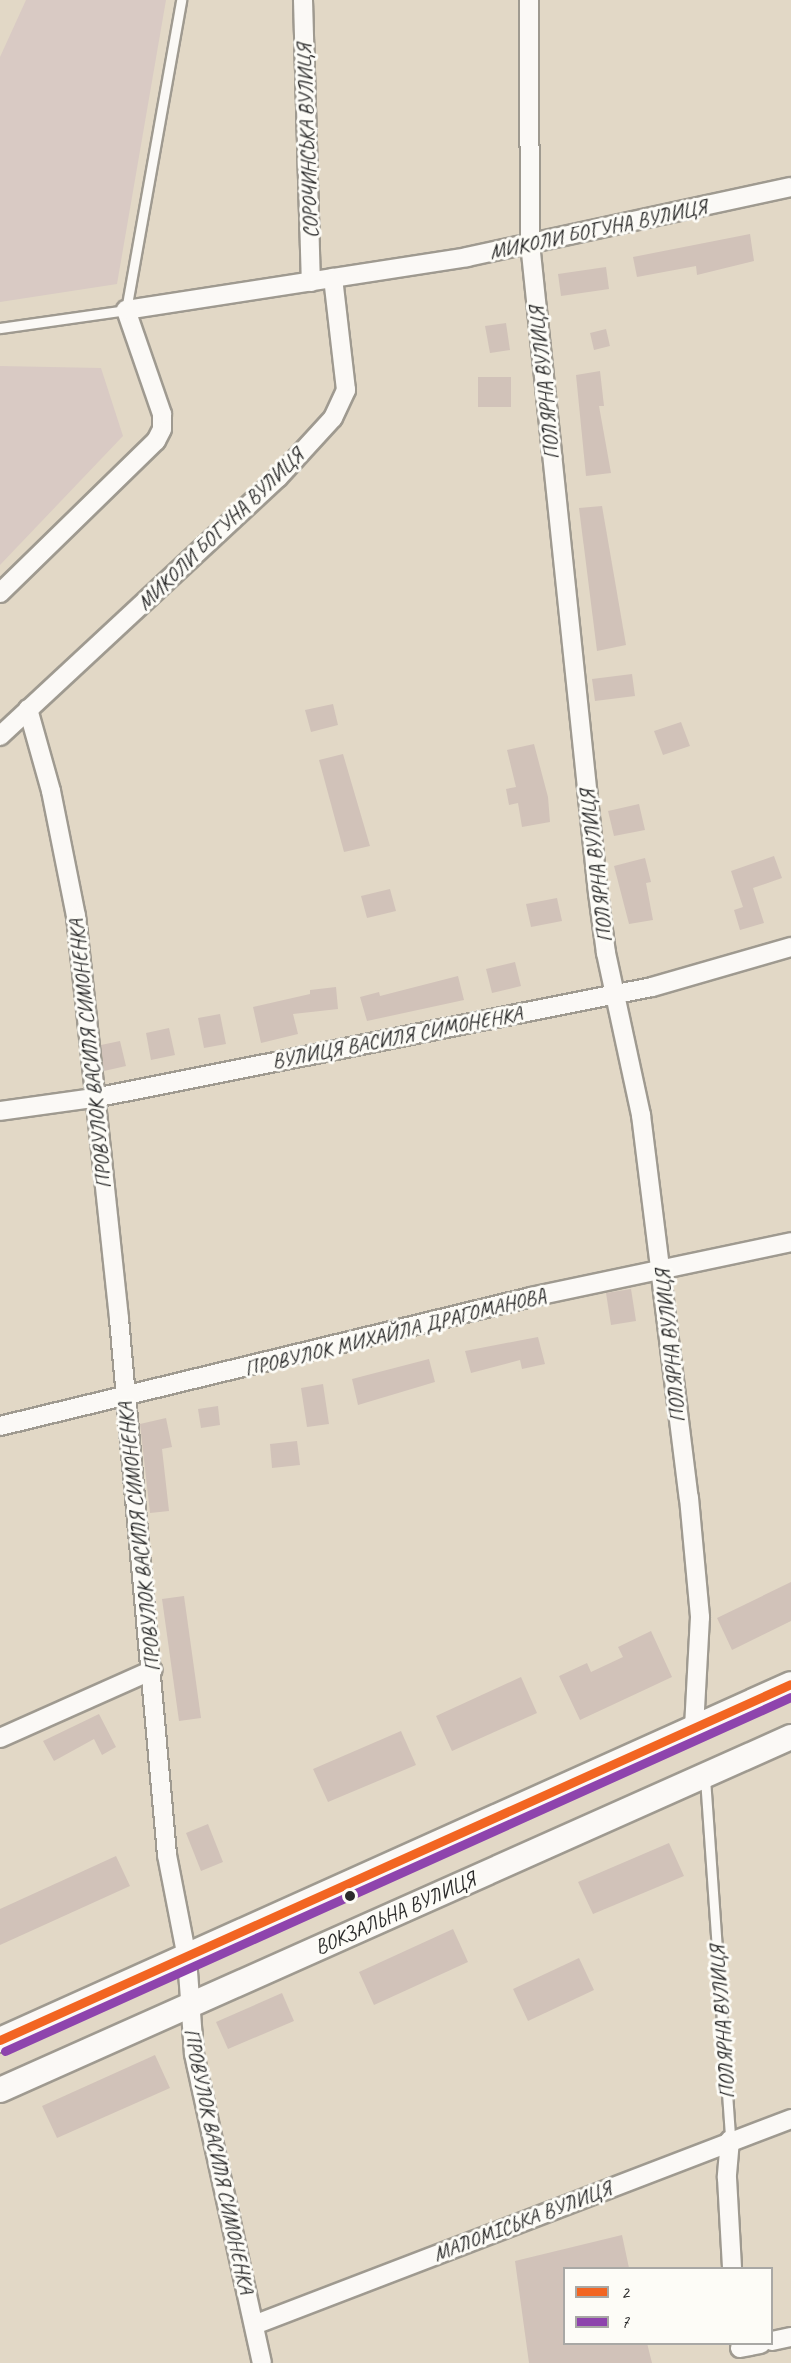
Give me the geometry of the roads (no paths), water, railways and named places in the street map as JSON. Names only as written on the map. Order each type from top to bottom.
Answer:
[{"type":"street","name":"СОРОЧИНСЬКА ВУЛИЦЯ","points":[[303,0],[311,282]]},
{"type":"street","name":"ПОЛЯРНА ВУЛИЦЯ","points":[[529,0],[530,243],[598,894],[614,994],[641,1115],[699,1593],[700,1664],[694,1727]]},
{"type":"street","name":"МИКОЛИ БОГУНА ВУЛИЦЯ","points":[[126,310],[311,282],[530,243],[791,188]]},
{"type":"street","name":"МИКОЛИ БОГУНА ВУЛИЦЯ","points":[[0,736],[278,478],[333,418],[346,390],[333,278]]},
{"type":"street","points":[[0,593],[156,441],[162,429],[162,414],[126,310]]},
{"type":"street","name":"ПРОВУЛОК ВАСИЛЯ СИМОНЕНКА","points":[[28,710],[51,791],[76,916],[119,1319],[124,1398],[153,1670],[167,1855],[187,1958],[188,2005],[194,2054],[262,2363]]},
{"type":"street","name":"ВУЛИЦЯ ВАСИЛЯ СИМОНЕНКА","points":[[0,1111],[94,1098],[614,994],[791,947]]},
{"type":"street","name":"ПРОВУЛОК МИХАЙЛА ДРАГОМАНОВА","points":[[0,1426],[124,1398],[531,1297],[791,1242]]},
{"type":"street","points":[[0,1738],[153,1670]]},
{"type":"street","points":[[0,2040],[187,1958],[791,1684]]},
{"type":"street","name":"ВОКЗАЛЬНА ВУЛИЦЯ","points":[[0,2090],[791,1737]]},
{"type":"street","name":"МАЛОМІСЬКА ВУЛИЦЯ","points":[[254,2325],[730,2140],[791,2119]]},
{"type":"street","name":"ПОЛЯРНА ВУЛИЦЯ","points":[[730,2140],[727,2178],[732,2267]]},
{"type":"street","points":[[773,2341],[791,2337]]},
{"type":"street","points":[[741,2351],[756,2345]]},
{"type":"lane","points":[[0,328],[126,310],[181,0]]},
{"type":"lane","name":"ПОЛЯРНА ВУЛИЦЯ","points":[[704,1776],[730,2140]]}]
